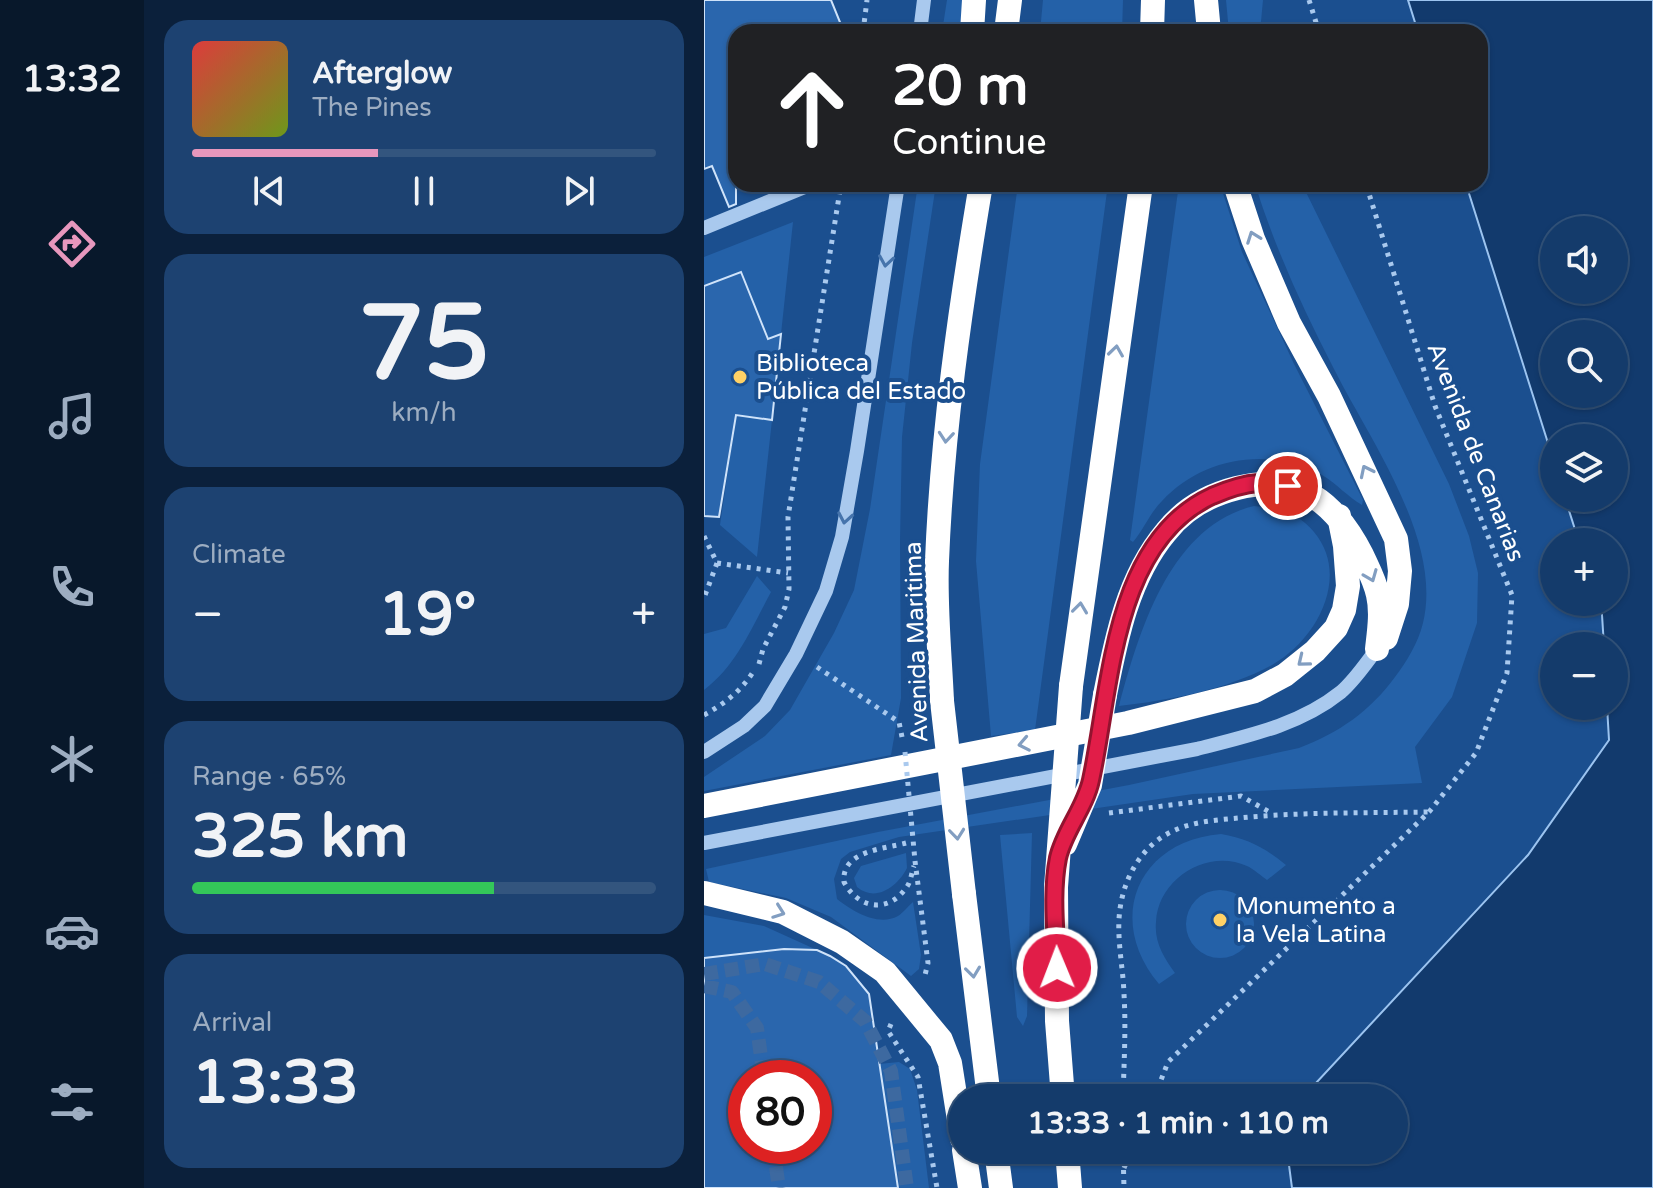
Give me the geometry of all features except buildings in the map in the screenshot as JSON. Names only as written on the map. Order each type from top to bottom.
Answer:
[{"type":"highway","points":[[972,24],[974,0]]},
{"type":"highway","points":[[1007,24],[1010,0]]},
{"type":"highway","points":[[1152,24],[1153,0]]},
{"type":"highway","points":[[1206,0],[1208,24]]},
{"type":"highway","points":[[965,192],[965,277]]},
{"type":"highway","name":"Avenida Maritima","points":[[980,192],[965,277],[946,429],[937,563],[942,701],[987,1084]]},
{"type":"highway","points":[[1062,1084],[1057,1021],[1056,887],[1071,686],[1140,192]]},
{"type":"highway","points":[[1238,192],[1253,239],[1289,323],[1335,410],[1396,539],[1400,571],[1397,604],[1389,634],[1377,649]]},
{"type":"highway","points":[[1058,857],[1090,785],[1105,695],[1124,615],[1144,565],[1166,531],[1195,504],[1224,491],[1258,483],[1288,486],[1312,495],[1339,516],[1359,550],[1379,596],[1377,649]]},
{"type":"highway","points":[[704,806],[1128,723],[1255,691],[1285,675],[1315,651],[1336,628],[1344,610],[1348,586],[1339,516]]},
{"type":"highway","points":[[704,893],[783,912],[842,942],[885,972],[941,1040],[950,1063],[953,1084]]},
{"type":"highway","points":[[966,1164],[970,1188]]},
{"type":"highway","points":[[998,1164],[1001,1188]]},
{"type":"highway","points":[[1068,1164],[1070,1188]]},
{"type":"street","points":[[921,24],[924,0]]},
{"type":"street","points":[[705,226],[792,192]]},
{"type":"street","points":[[704,752],[744,726],[765,706],[796,654],[826,591],[842,537],[897,192]]},
{"type":"street","points":[[704,843],[1197,749],[1262,732],[1307,715],[1343,690],[1377,649]]},
{"type":"path","points":[[864,24],[867,0]]},
{"type":"path","points":[[1309,0],[1316,24]]},
{"type":"path","points":[[704,715],[744,685],[760,663],[768,637],[785,607],[788,517],[840,192]]},
{"type":"path","name":"Avenida de Canarias","points":[[1159,1084],[1168,1062],[1429,812],[1476,753],[1507,673],[1512,595],[1435,406],[1368,192]]},
{"type":"path","points":[[704,536],[717,563],[704,598]]},
{"type":"path","points":[[717,563],[788,573]]},
{"type":"path","points":[[768,637],[899,722],[905,752],[915,861],[908,885],[886,903],[869,905],[860,901],[844,882],[844,869],[852,858],[906,843]]},
{"type":"path","points":[[1104,814],[1241,796],[1274,814]]},
{"type":"path","points":[[1123,1084],[1124,994],[1118,927],[1126,884],[1134,867],[1168,834],[1190,825],[1274,814],[1429,812]]},
{"type":"path","points":[[1123,1164],[1124,1188]]},
{"type":"path","points":[[1123,1173],[1127,1164]]},
{"type":"shaded area","points":[[947,0],[965,0],[961,24],[943,24]]},
{"type":"shaded area","points":[[1043,0],[1123,0],[1122,24],[1041,24]]},
{"type":"shaded area","points":[[1226,0],[1263,0],[1261,24],[1228,24]]},
{"type":"shaded area","points":[[1408,0],[1653,0],[1653,1188],[1292,1188],[1289,1164],[1408,1164],[1408,1084],[1315,1084],[1528,855],[1609,740],[1608,720],[1628,720],[1628,632],[1603,632],[1602,616],[1628,616],[1628,528],[1575,528],[1569,512],[1628,512],[1628,424],[1542,424],[1469,192],[1488,192],[1488,24],[1416,24]]},
{"type":"shaded area","points":[[917,192],[935,192],[912,343],[902,437],[901,698],[891,755],[704,791],[704,777],[765,736],[790,710],[834,633],[854,590],[870,509]]},
{"type":"shaded area","points":[[1017,192],[1107,192],[1035,730],[991,736],[976,561],[980,464]]},
{"type":"shaded area","points":[[1178,192],[1223,192],[1242,252],[1363,500],[1362,505],[1322,475],[1302,466],[1259,459],[1238,461],[1216,466],[1178,486],[1158,506],[1133,542],[1130,540]]},
{"type":"shaded area","points":[[1258,192],[1306,192],[1449,484],[1469,536],[1478,573],[1477,623],[1452,697],[1415,747],[1422,783],[1193,794],[899,837],[850,852],[841,859],[834,879],[837,899],[858,913],[882,920],[898,916],[913,902],[921,955],[919,969],[911,976],[831,917],[786,898],[709,882],[706,869],[1299,748],[1353,720],[1395,677],[1412,652],[1423,623],[1426,591],[1422,558],[1413,525],[1383,458],[1301,301]]},
{"type":"shaded area","points":[[793,222],[781,334],[768,339],[741,272],[704,286],[704,257]]},
{"type":"shaded area","points":[[736,415],[772,420],[757,557],[720,525]]},
{"type":"shaded area","points":[[1254,506],[1278,509],[1298,518],[1314,532],[1325,549],[1329,587],[1315,624],[1288,654],[1254,674],[1197,693],[1119,706],[1148,615],[1162,585],[1180,558],[1200,535],[1225,517]]},
{"type":"shaded area","points":[[757,576],[771,592],[735,657],[704,690],[704,634],[726,628]]},
{"type":"shaded area","points":[[1032,833],[1027,1016],[1023,1026],[1017,1017],[1000,835]]},
{"type":"shaded area","points":[[1221,834],[1255,845],[1286,865],[1267,880],[1247,866],[1232,861],[1216,861],[1201,864],[1175,881],[1159,907],[1156,929],[1161,949],[1175,973],[1159,984],[1143,959],[1134,935],[1133,910],[1138,888],[1150,868],[1168,851],[1192,840]]},
{"type":"shaded area","points":[[906,853],[907,868],[892,886],[879,893],[864,892],[857,887],[854,878],[861,866]]},
{"type":"shaded area","points":[[1220,890],[1244,900],[1254,924],[1244,948],[1220,958],[1196,948],[1186,924],[1196,900]]},
{"type":"shaded area","points":[[704,915],[764,926],[817,950],[784,949],[704,958]]},
{"type":"shaded area","points":[[899,1062],[910,1069],[917,1090],[929,1188],[898,1188],[879,1064]]},
{"type":"tunnel","points":[[704,974],[765,964],[819,982],[865,1021],[891,1071],[907,1188]]},
{"type":"tunnel","points":[[704,986],[732,992],[757,1028],[761,1060]]},
{"type":"tunnel","points":[[776,1164],[779,1188]]},
{"type":"place","name":"Biblioteca Pública del Estado","points":[[740,377]]},
{"type":"place","name":"Monumento a la Vela Latina","points":[[1220,920]]},
{"type":"route","points":[[1057,968],[1058,857],[1090,785],[1112,658],[1124,615],[1144,565],[1166,531],[1195,504],[1224,491],[1258,483],[1288,486]]}]
